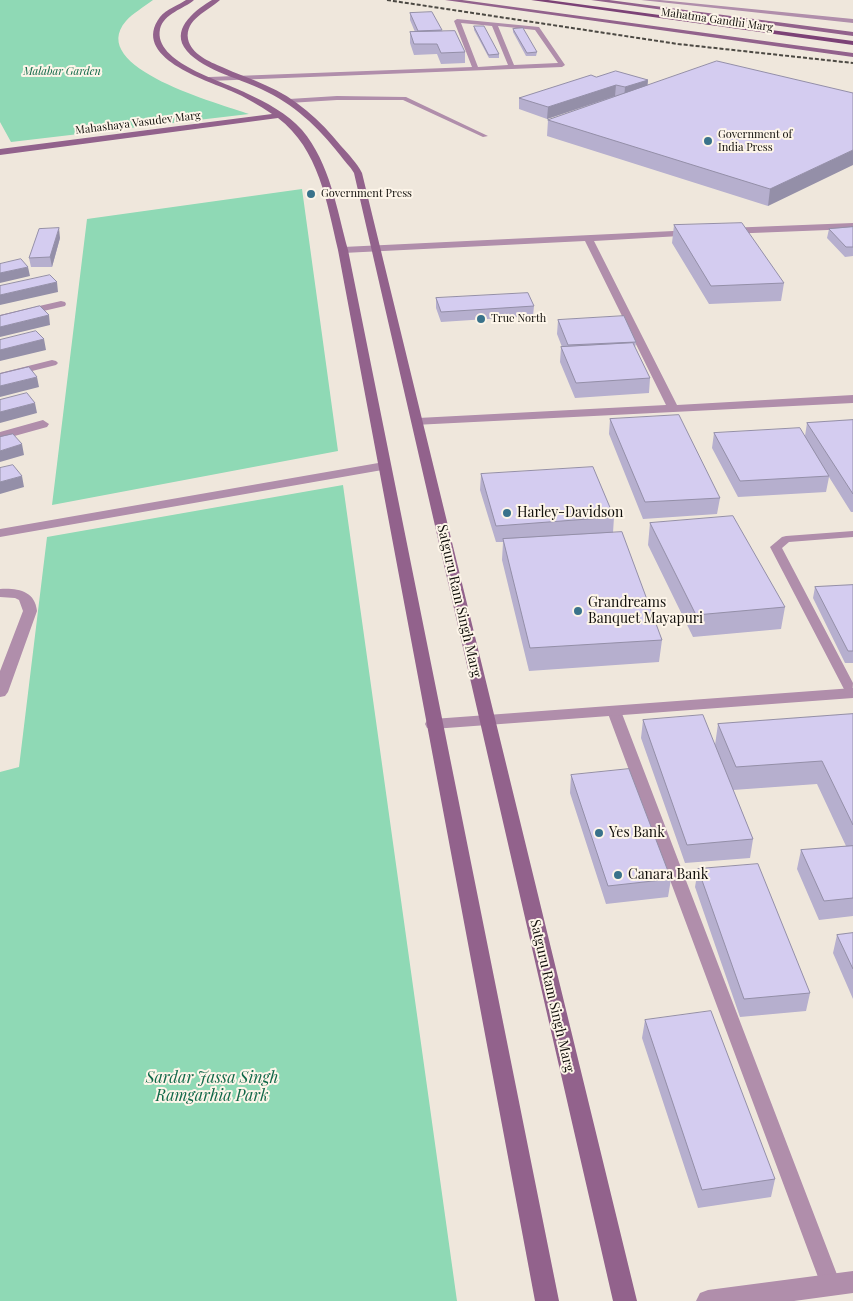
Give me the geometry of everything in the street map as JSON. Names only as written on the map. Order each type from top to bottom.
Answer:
[{"type":"main road","points":[[177,0],[157,28],[159,45],[169,57],[192,72],[237,91],[278,115],[299,133],[322,172],[343,250],[547,1301]]},
{"type":"main road","points":[[164,16],[190,0]]},
{"type":"main road","points":[[448,0],[853,55]]},
{"type":"main road","name":"Mahatma Gandhi Marg","points":[[490,0],[853,48]]},
{"type":"main road","name":"Mahatma Gandhi Marg","points":[[534,0],[853,41]]},
{"type":"main road","name":"Mahatma Gandhi Marg","points":[[554,0],[853,41]]},
{"type":"main road","name":"Mahatma Gandhi Marg","points":[[594,0],[853,34]]},
{"type":"main road","name":"Satguru Ram Singh Marg","points":[[216,1],[190,19],[185,29],[187,45],[194,55],[263,87],[305,110],[324,130],[357,172],[378,247],[487,721],[625,1301]]},
{"type":"main road","name":"Mahashaya Vasudev Marg","points":[[0,152],[305,110]]},
{"type":"street","points":[[343,250],[853,226]]},
{"type":"street","points":[[588,238],[673,408]]},
{"type":"street","points":[[0,318],[61,304]]},
{"type":"street","points":[[0,376],[52,363]]},
{"type":"street","points":[[418,422],[853,399]]},
{"type":"street","points":[[0,436],[43,424]]},
{"type":"street","points":[[0,533],[384,466]]},
{"type":"street","points":[[0,593],[20,594],[27,598],[30,611],[0,692]]},
{"type":"street","points":[[434,724],[852,693]]},
{"type":"street","points":[[708,1301],[842,1283]]},
{"type":"lane","points":[[644,0],[853,21]]},
{"type":"lane","points":[[209,79],[476,69],[562,65],[537,28],[457,21],[476,69]]},
{"type":"lane","points":[[494,24],[512,67]]},
{"type":"lane","points":[[289,101],[337,98],[404,98],[485,136]]},
{"type":"lane","points":[[852,693],[776,547],[786,539],[853,534]]},
{"type":"lane","points":[[614,711],[842,1283]]},
{"type":"green space","name":"Malabar Garden","points":[[0,0],[153,0],[126,21],[118,38],[124,54],[140,68],[187,93],[249,114],[11,142],[0,122]]},
{"type":"green space","points":[[302,189],[338,451],[52,505],[87,219]]},
{"type":"green space","name":"Sardar Jassa Singh Ramgarhia Park","points":[[343,485],[457,1301],[0,1301],[0,772],[19,767],[47,537]]},
{"type":"building","points":[[432,12],[442,30],[418,31],[410,13]]},
{"type":"building","points":[[474,26],[484,26],[499,54],[489,55]]},
{"type":"building","points":[[523,28],[537,52],[527,53],[513,29]]},
{"type":"building","points":[[455,31],[465,52],[441,53],[437,44],[414,44],[410,32]]},
{"type":"building","points":[[717,61],[853,93],[853,150],[770,189],[548,120]]},
{"type":"building","points":[[616,71],[648,80],[625,87],[616,85],[548,107],[519,98],[591,75],[596,77]]},
{"type":"building","points":[[742,223],[784,283],[711,286],[674,225]]},
{"type":"building","points":[[853,227],[853,247],[846,247],[829,229]]},
{"type":"building","points":[[59,228],[50,257],[29,258],[39,229]]},
{"type":"building","points":[[21,259],[28,267],[0,273],[0,264]]},
{"type":"building","points":[[50,275],[57,282],[0,295],[0,286]]},
{"type":"building","points":[[528,293],[534,306],[441,312],[436,298]]},
{"type":"building","points":[[40,306],[49,315],[0,327],[0,316]]},
{"type":"building","points":[[624,316],[636,342],[568,345],[558,320]]},
{"type":"building","points":[[36,331],[44,339],[0,350],[0,340]]},
{"type":"building","points":[[633,343],[650,378],[576,383],[561,347]]},
{"type":"building","points":[[29,367],[37,377],[0,386],[0,374]]},
{"type":"building","points":[[27,393],[35,403],[0,412],[0,400]]},
{"type":"building","points":[[679,415],[720,498],[645,502],[610,419]]},
{"type":"building","points":[[853,420],[853,494],[807,423]]},
{"type":"building","points":[[800,428],[829,476],[740,481],[714,433]]},
{"type":"building","points":[[13,434],[22,444],[0,451],[0,437]]},
{"type":"building","points":[[13,465],[22,476],[0,482],[0,468]]},
{"type":"building","points":[[593,467],[614,517],[496,526],[481,474]]},
{"type":"building","points":[[733,516],[785,607],[696,615],[650,523]]},
{"type":"building","name":"Grandreams Banquet Mayapuri","points":[[622,532],[662,640],[530,648],[503,539]]},
{"type":"building","points":[[853,585],[853,651],[848,651],[815,587]]},
{"type":"building","points":[[853,714],[853,825],[822,761],[736,767],[718,724]]},
{"type":"building","points":[[703,715],[753,839],[687,845],[643,720]]},
{"type":"building","points":[[629,769],[671,879],[608,886],[571,775]]},
{"type":"building","points":[[853,846],[853,898],[824,901],[801,850]]},
{"type":"building","points":[[758,864],[810,993],[744,999],[698,869]]},
{"type":"building","points":[[853,933],[853,969],[837,935]]},
{"type":"building","points":[[711,1011],[775,1179],[702,1190],[645,1020]]},
{"type":"railway","points":[[387,0],[678,44],[853,63]]},
{"type":"place","name":"Government of India Press","points":[[708,141]]},
{"type":"place","name":"Government Press","points":[[311,194]]},
{"type":"place","name":"True North","points":[[481,319]]},
{"type":"place","name":"Harley-Davidson","points":[[507,513]]},
{"type":"place","name":"Grandreams Banquet Mayapuri","points":[[578,611]]},
{"type":"place","name":"Yes Bank","points":[[599,833]]},
{"type":"place","name":"Canara Bank","points":[[618,875]]}]
